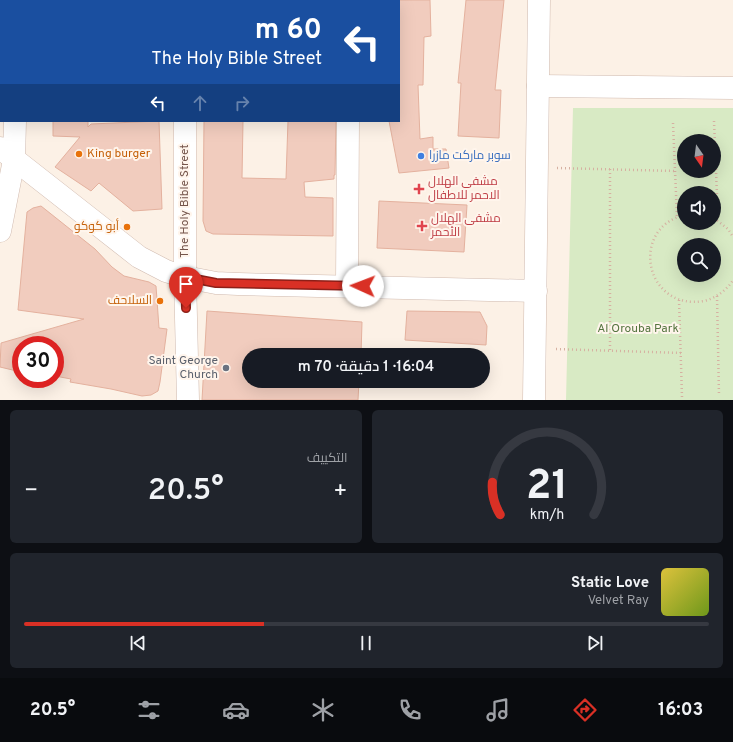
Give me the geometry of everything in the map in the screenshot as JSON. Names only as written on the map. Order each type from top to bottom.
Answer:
[{"type":"street","points":[[534,400],[539,0]]},
{"type":"street","points":[[538,86],[733,88]]},
{"type":"street","points":[[0,231],[7,154],[15,122]]},
{"type":"street","name":"The Holy Bible Street","points":[[185,122],[185,277],[188,400]]},
{"type":"street","points":[[347,286],[348,122]]},
{"type":"street","points":[[7,154],[139,257],[166,271],[185,277],[216,283],[536,291]]},
{"type":"path","points":[[714,120],[717,186]]},
{"type":"path","points":[[673,123],[677,217],[664,225],[655,237],[650,252],[650,267],[656,281],[666,292],[679,300],[694,302],[709,300],[723,292],[733,280]]},
{"type":"path","points":[[538,168],[675,171]]},
{"type":"path","points":[[610,169],[610,350]]},
{"type":"path","points":[[721,223],[728,229],[733,237]]},
{"type":"path","points":[[717,296],[719,396]]},
{"type":"path","points":[[679,300],[682,397]]},
{"type":"path","points":[[535,349],[681,353]]},
{"type":"green space","name":"Al Orouba Park","points":[[573,108],[733,108],[733,400],[566,400]]},
{"type":"building","points":[[400,0],[430,0],[431,36],[424,37],[423,85],[418,85],[420,139],[433,137],[433,149],[446,149],[449,168],[399,173],[389,122],[400,122]]},
{"type":"building","points":[[466,0],[504,0],[495,90],[501,90],[499,138],[458,136],[461,83],[458,83]]},
{"type":"building","points":[[53,122],[88,122],[88,127],[91,124],[159,122],[162,209],[133,211],[99,183],[91,191],[55,167],[80,137],[53,136]]},
{"type":"building","points":[[204,122],[243,122],[242,178],[286,179],[288,122],[336,122],[334,179],[304,182],[305,197],[333,198],[333,236],[213,234],[206,231],[203,221]]},
{"type":"building","name":"مشفى الهلال الأحمر","points":[[379,201],[467,205],[464,252],[377,248]]},
{"type":"building","points":[[41,206],[95,249],[112,267],[124,276],[149,282],[156,286],[159,328],[167,329],[158,391],[151,395],[142,396],[70,382],[71,379],[64,378],[64,336],[25,336],[84,319],[18,310],[27,212],[33,208]]},
{"type":"building","name":"Saint George Church","points":[[207,311],[362,322],[361,348],[242,348],[242,388],[359,388],[358,400],[202,400]]},
{"type":"building","points":[[407,311],[480,312],[487,326],[486,345],[405,340]]},
{"type":"building","points":[[12,340],[12,370],[0,367],[1,343]]},
{"type":"place","name":"King burger","points":[[79,154]]},
{"type":"place","name":"سوبر ماركت مازرا","points":[[421,156]]},
{"type":"place","name":"مشفى الهلال الاحمر للاطفال","points":[[419,189]]},
{"type":"place","name":"مشفى الهلال الأحمر","points":[[422,226]]},
{"type":"place","name":"أبو كوكو","points":[[127,227]]},
{"type":"place","name":"السلاحف","points":[[160,301]]},
{"type":"place","name":"Saint George Church","points":[[226,368]]},
{"type":"route","points":[[186,308],[185,277],[216,283],[363,286]]}]
